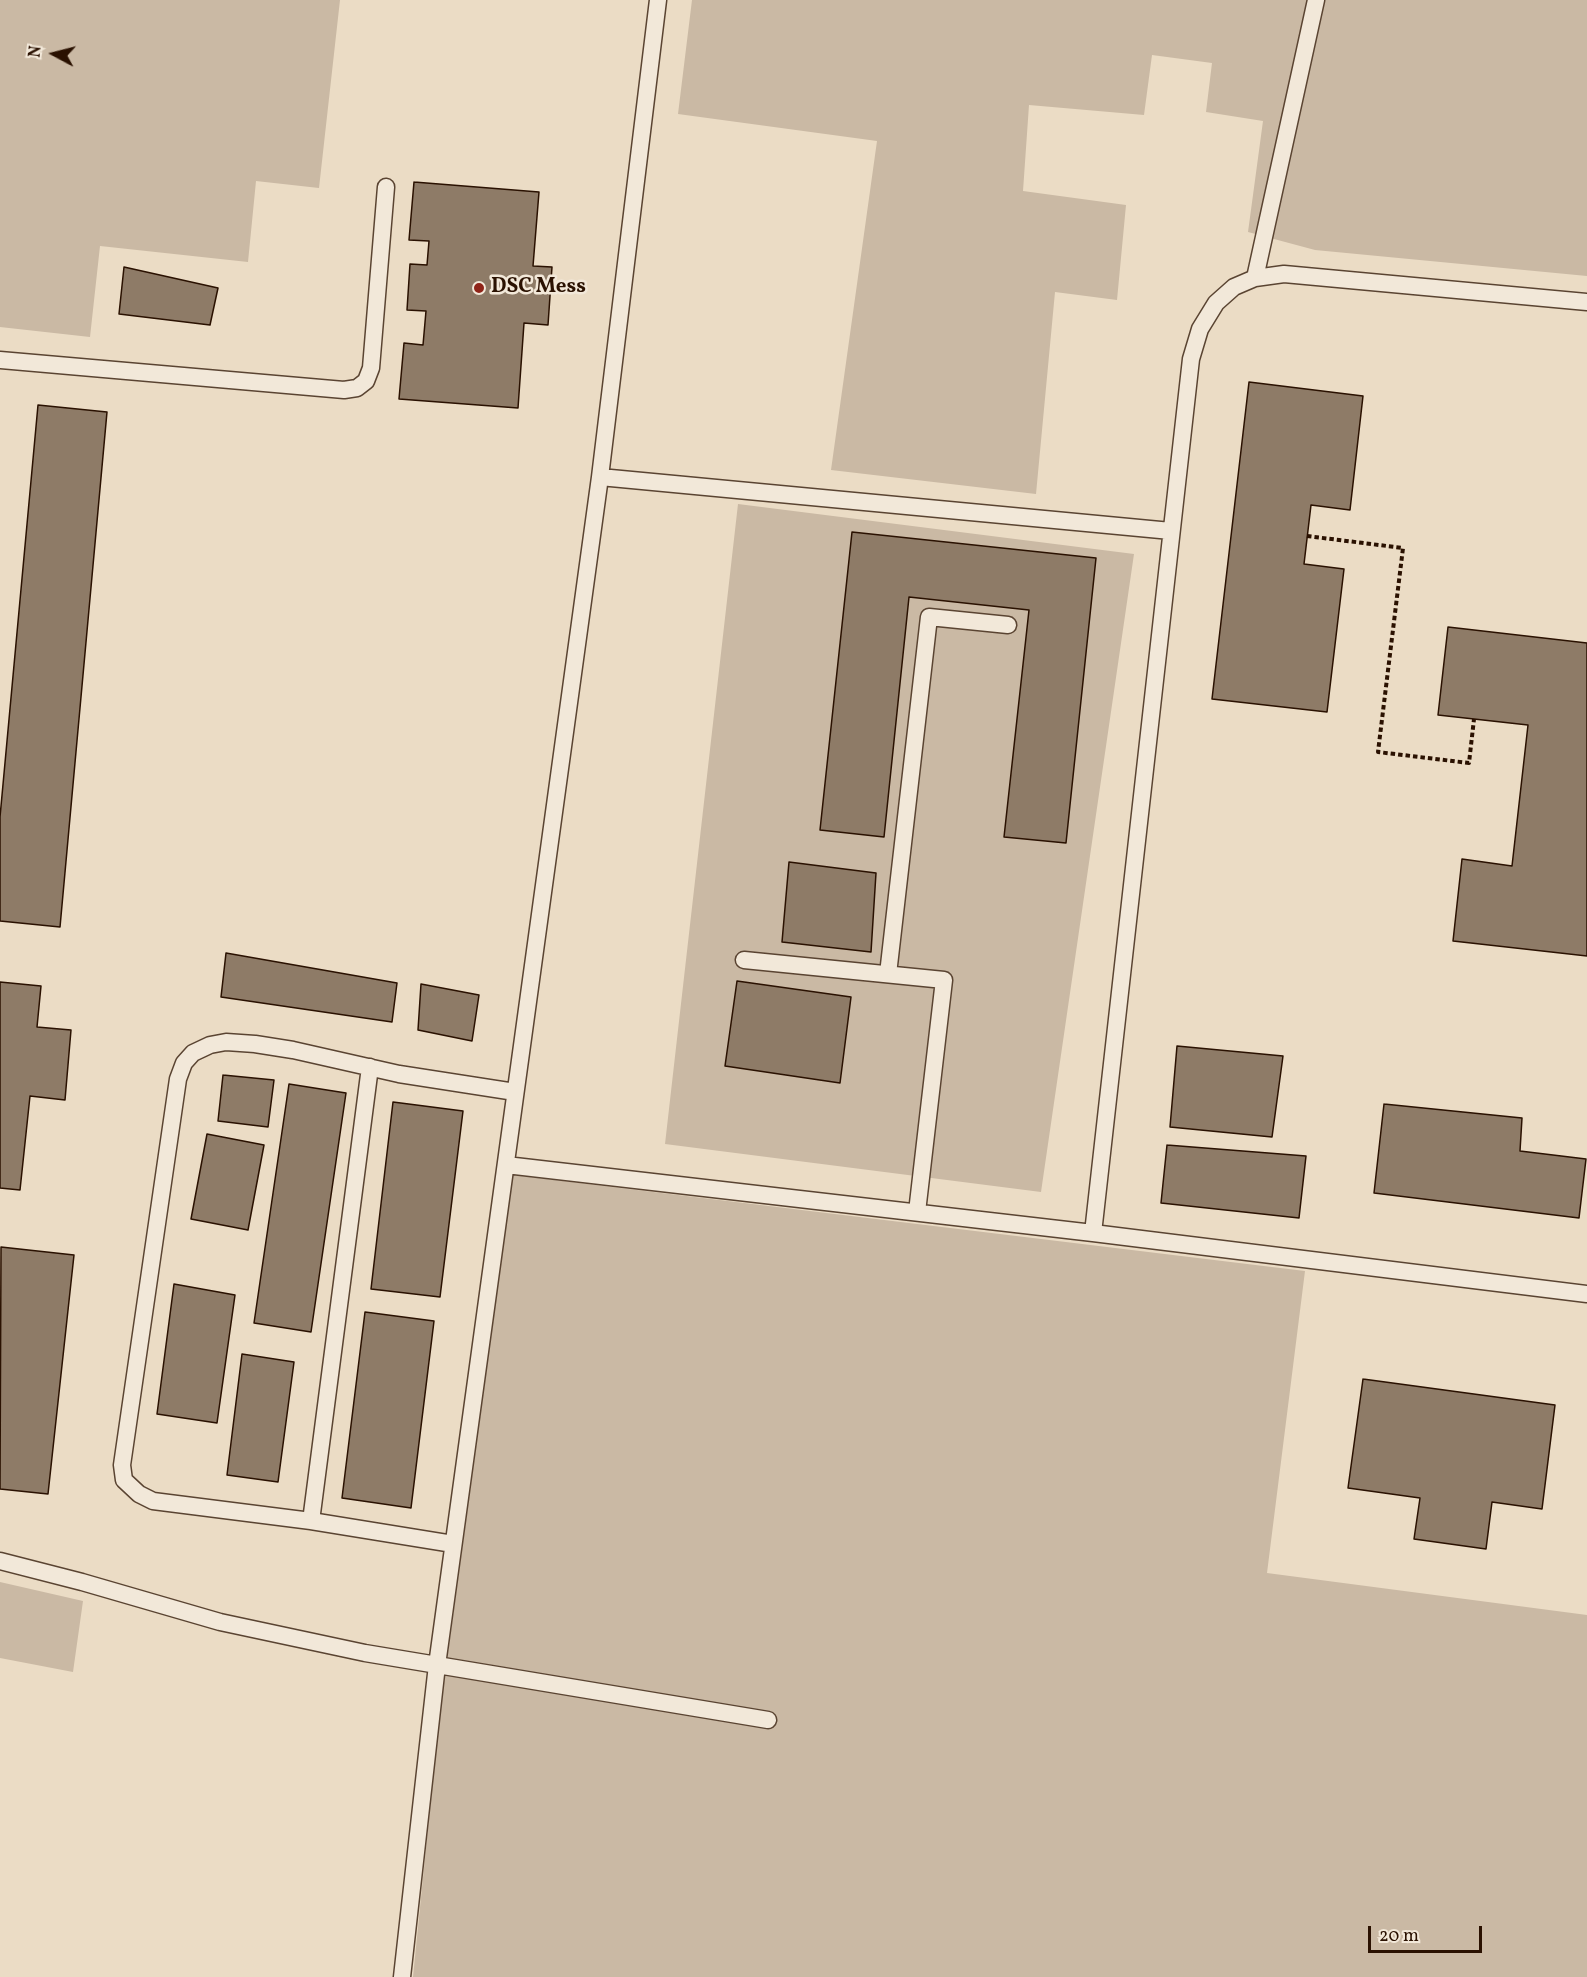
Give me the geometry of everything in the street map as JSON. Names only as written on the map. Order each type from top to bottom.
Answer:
[{"type":"lane","points":[[402,1977],[437,1665],[600,477],[658,0]]},
{"type":"lane","points":[[1255,278],[1316,0]]},
{"type":"lane","points":[[0,360],[344,390],[357,388],[366,381],[370,368],[386,187]]},
{"type":"lane","points":[[1092,1233],[1191,359],[1200,329],[1216,303],[1234,287],[1255,278],[1284,274],[1587,302]]},
{"type":"lane","points":[[600,477],[1171,531]]},
{"type":"lane","points":[[888,974],[929,617],[1008,625]]},
{"type":"lane","points":[[744,960],[944,980],[917,1212]]},
{"type":"lane","points":[[453,1544],[311,1521],[153,1501],[139,1494],[124,1480],[122,1465],[178,1079],[184,1063],[193,1053],[210,1045],[226,1042],[255,1044],[293,1050],[408,1076],[515,1092]]},
{"type":"lane","points":[[311,1521],[370,1067]]},
{"type":"lane","points":[[506,1165],[917,1212],[1587,1294]]},
{"type":"lane","points":[[0,1561],[82,1581],[220,1622],[365,1653],[768,1720]]},
{"type":"path","points":[[1307,536],[1403,548],[1378,752],[1469,763],[1474,719]]},
{"type":"shaded area","points":[[0,0],[340,0],[319,188],[256,181],[248,262],[100,246],[90,337],[0,327]]},
{"type":"shaded area","points":[[692,0],[1587,0],[1587,276],[1315,250],[1248,232],[1263,121],[1206,112],[1212,63],[1152,55],[1144,115],[1029,105],[1023,191],[1126,205],[1117,300],[1055,292],[1036,494],[831,470],[877,141],[678,114]]},
{"type":"shaded area","points":[[738,504],[1134,554],[1041,1192],[665,1144]]},
{"type":"shaded area","points":[[513,1175],[1305,1271],[1267,1573],[1587,1615],[1587,1977],[413,1977],[439,1719]]},
{"type":"shaded area","points":[[0,1582],[83,1601],[73,1672],[0,1658]]},
{"type":"building","name":"DSC Mess","points":[[414,182],[539,192],[533,266],[552,267],[548,325],[524,323],[518,408],[399,399],[404,343],[423,345],[426,311],[407,310],[410,264],[427,265],[429,241],[409,240]]},
{"type":"building","points":[[124,267],[218,288],[210,325],[119,314]]},
{"type":"building","points":[[1249,382],[1363,396],[1350,510],[1311,505],[1304,564],[1344,569],[1327,712],[1212,699]]},
{"type":"building","points":[[38,405],[107,412],[60,927],[0,921],[0,817]]},
{"type":"building","points":[[852,532],[1096,558],[1066,843],[1004,837],[1029,610],[909,597],[884,837],[820,830]]},
{"type":"building","points":[[1448,627],[1587,643],[1587,956],[1453,941],[1462,859],[1512,866],[1528,725],[1438,715]]},
{"type":"building","points":[[789,862],[876,873],[871,952],[782,942]]},
{"type":"building","points":[[226,953],[397,983],[392,1022],[221,997]]},
{"type":"building","points":[[737,981],[851,997],[840,1083],[725,1066]]},
{"type":"building","points":[[0,982],[41,986],[37,1027],[71,1030],[65,1100],[30,1096],[20,1190],[0,1188]]},
{"type":"building","points":[[421,984],[479,995],[472,1041],[418,1030]]},
{"type":"building","points":[[1177,1046],[1283,1056],[1272,1137],[1170,1127]]},
{"type":"building","points":[[223,1075],[274,1080],[268,1127],[218,1121]]},
{"type":"building","points":[[289,1084],[346,1093],[311,1332],[254,1323]]},
{"type":"building","points":[[393,1102],[463,1111],[440,1297],[371,1289]]},
{"type":"building","points":[[1384,1104],[1522,1118],[1520,1151],[1586,1159],[1579,1218],[1374,1193]]},
{"type":"building","points":[[207,1134],[264,1145],[248,1230],[191,1219]]},
{"type":"building","points":[[1167,1145],[1306,1156],[1299,1218],[1161,1203]]},
{"type":"building","points":[[1,1247],[74,1255],[48,1494],[0,1489]]},
{"type":"building","points":[[174,1284],[235,1295],[217,1423],[157,1414]]},
{"type":"building","points":[[365,1312],[434,1321],[411,1508],[342,1498]]},
{"type":"building","points":[[242,1354],[294,1362],[278,1482],[227,1475]]},
{"type":"building","points":[[1363,1379],[1555,1405],[1542,1509],[1492,1502],[1486,1549],[1414,1539],[1420,1498],[1348,1488]]},
{"type":"place","name":"DSC Mess","points":[[479,288]]}]
